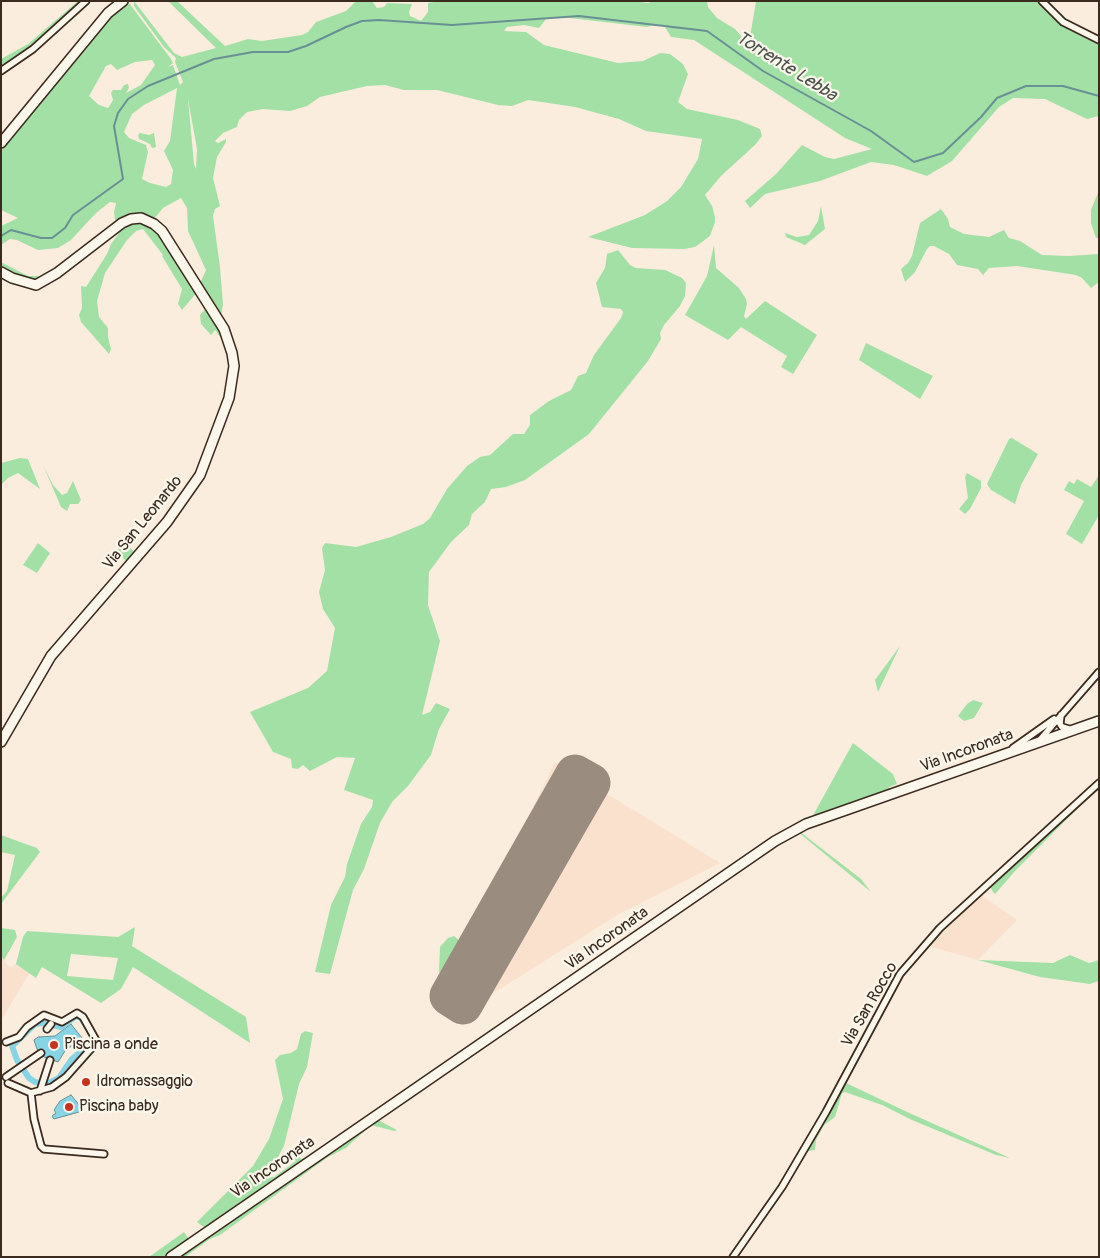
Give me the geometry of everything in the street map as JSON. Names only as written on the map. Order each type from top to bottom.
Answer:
[{"type":"main road","points":[[1,143],[108,13],[124,1]]},
{"type":"main road","name":"Via San Leonardo","points":[[1,272],[26,284],[36,285],[57,273],[122,223],[131,218],[142,218],[154,224],[162,231],[224,328],[234,366],[229,398],[200,475],[167,522],[51,656],[1,742]]},
{"type":"main road","name":"Via Incoronata","points":[[171,1257],[775,841],[806,824],[1099,721]]},
{"type":"street","points":[[1,71],[33,50],[86,1]]},
{"type":"street","points":[[1042,1],[1063,22],[1099,40]]},
{"type":"street","points":[[1038,742],[1099,672]]},
{"type":"street","points":[[1007,752],[1062,713]]},
{"type":"street","points":[[1062,713],[1060,724],[1062,727],[1072,730]]},
{"type":"street","points":[[1038,742],[1038,734],[1044,726]]},
{"type":"street","name":"Via San Rocco","points":[[733,1257],[782,1187],[821,1121],[900,974],[940,928],[1099,783]]},
{"type":"street","points":[[6,1042],[19,1037],[44,1015],[58,1022],[77,1013],[83,1017],[97,1042],[60,1083],[31,1093],[7,1080],[13,1072],[41,1053]]},
{"type":"street","points":[[40,1091],[50,1060]]},
{"type":"street","points":[[31,1093],[34,1119],[41,1146],[44,1149],[104,1154]]},
{"type":"shaded area","points":[[555,762],[720,863],[619,914],[454,1018],[445,986]]},
{"type":"shaded area","points":[[981,895],[1017,920],[978,960],[928,946]]},
{"type":"shaded area","points":[[1,956],[4,958],[5,963],[11,967],[16,964],[30,972],[1,1021]]},
{"type":"green space","points":[[78,1],[84,1],[37,44],[1,68],[1,59],[28,44]]},
{"type":"green space","points":[[134,1],[174,53],[182,57],[216,48],[168,1],[177,1],[225,46],[248,39],[262,41],[302,35],[308,32],[316,22],[346,11],[356,1],[372,1],[377,8],[384,7],[387,3],[412,4],[409,12],[410,16],[421,21],[428,12],[428,3],[440,1],[631,1],[648,3],[654,1],[707,1],[708,7],[717,18],[735,29],[744,39],[748,37],[751,31],[756,1],[1038,1],[1056,20],[1079,35],[1099,44],[1099,116],[1087,119],[1045,99],[1013,98],[999,107],[952,161],[927,176],[894,165],[871,162],[820,181],[765,194],[750,208],[745,201],[776,174],[802,145],[825,157],[834,159],[872,149],[845,138],[694,40],[671,37],[665,27],[656,24],[647,27],[561,17],[547,18],[539,28],[524,25],[507,27],[504,31],[526,32],[544,45],[618,63],[643,61],[660,53],[670,54],[683,64],[688,74],[678,102],[687,109],[738,120],[760,129],[762,136],[755,145],[721,176],[705,195],[712,206],[715,217],[710,236],[695,247],[684,249],[632,248],[588,237],[645,215],[667,201],[681,187],[698,159],[702,139],[646,131],[619,119],[575,107],[528,100],[512,106],[498,105],[437,90],[404,90],[385,85],[367,86],[320,97],[307,106],[290,111],[263,109],[247,112],[239,120],[237,127],[223,133],[215,141],[218,143],[226,139],[217,157],[213,178],[220,206],[215,209],[213,216],[223,304],[221,316],[218,316],[198,282],[201,281],[206,270],[188,231],[187,208],[181,198],[163,208],[154,219],[115,220],[116,203],[110,202],[96,213],[71,240],[58,248],[38,250],[17,240],[10,239],[1,245],[1,226],[18,218],[1,210],[1,151],[106,18],[129,3],[171,59],[173,63],[168,67],[173,65],[180,85],[183,82],[175,62],[176,58],[164,47],[134,6]],"holes":[[[152,60],[155,65],[141,85],[126,93],[129,88],[128,84],[124,85],[121,90],[113,90],[111,93],[113,100],[108,108],[99,105],[89,96],[106,66],[111,64],[117,70],[135,62]],[[177,88],[170,141],[164,151],[173,170],[171,184],[166,187],[142,179],[148,152],[146,145],[129,138],[124,132],[132,114],[144,105]],[[188,99],[197,149],[196,169]]]},
{"type":"green space","points":[[140,133],[149,135],[154,133],[156,147],[152,148],[150,144],[139,139],[138,135]]},
{"type":"green space","points":[[1099,190],[1099,238],[1096,238],[1091,223],[1091,210]]},
{"type":"green space","points":[[821,206],[825,229],[805,245],[786,237],[785,233],[797,237],[809,235],[818,221]]},
{"type":"green space","points":[[941,209],[948,219],[950,227],[964,234],[989,237],[1004,230],[1009,238],[1020,241],[1042,255],[1099,254],[1099,282],[1091,288],[1082,278],[1076,275],[1017,266],[989,268],[983,275],[978,269],[957,265],[949,254],[934,246],[930,246],[915,272],[905,282],[901,269],[912,256],[920,223]]},
{"type":"green space","points":[[140,221],[154,227],[198,291],[182,310],[178,304],[182,289],[163,255],[143,229],[136,231],[127,240],[105,273],[97,301],[99,317],[108,328],[111,349],[109,354],[81,322],[79,315],[82,308],[81,286],[86,287],[122,229]]},
{"type":"green space","points":[[714,245],[716,268],[739,288],[746,299],[747,304],[744,316],[746,319],[765,301],[817,335],[793,374],[781,367],[787,356],[741,327],[728,340],[685,315],[707,276]]},
{"type":"green space","points":[[618,250],[630,265],[636,268],[665,270],[682,278],[686,283],[685,296],[680,306],[664,325],[660,333],[661,339],[648,361],[589,434],[525,480],[506,487],[491,489],[485,502],[472,514],[469,525],[451,542],[429,572],[428,605],[440,641],[422,715],[430,712],[436,703],[450,709],[439,729],[431,755],[408,786],[392,802],[380,823],[364,869],[353,890],[330,974],[315,972],[331,905],[345,877],[347,864],[361,824],[372,807],[373,800],[344,790],[355,758],[337,757],[310,771],[303,765],[298,769],[292,768],[291,759],[273,752],[250,712],[308,688],[327,671],[335,628],[323,609],[319,592],[325,570],[322,548],[325,543],[356,547],[391,537],[423,524],[430,518],[447,489],[467,466],[480,457],[490,455],[513,434],[524,434],[530,425],[530,415],[549,401],[571,390],[578,376],[586,373],[594,355],[621,318],[623,312],[621,309],[602,307],[596,283],[605,268],[607,254]]},
{"type":"green space","points":[[1,262],[28,276],[38,276],[42,279],[36,283],[1,269]]},
{"type":"green space","points":[[207,307],[224,338],[229,359],[224,342],[215,330],[211,335],[201,324],[200,315]]},
{"type":"green space","points":[[866,343],[933,376],[920,399],[859,360]]},
{"type":"green space","points":[[1012,438],[1038,454],[1021,485],[1015,504],[991,490],[987,484],[1009,439]]},
{"type":"green space","points":[[20,458],[28,459],[40,489],[18,473],[8,478],[1,485],[1,463]]},
{"type":"green space","points":[[43,465],[53,485],[62,495],[67,493],[73,481],[81,500],[78,504],[70,504],[67,511],[61,507]]},
{"type":"green space","points":[[967,473],[981,481],[981,488],[970,509],[965,514],[959,509],[968,498],[965,477]]},
{"type":"green space","points":[[1099,475],[1099,515],[1082,544],[1066,534],[1084,501],[1064,490],[1069,481],[1074,484],[1077,479],[1091,487]]},
{"type":"green space","points":[[38,543],[50,553],[37,573],[23,565]]},
{"type":"green space","points":[[126,543],[136,554],[128,563],[116,551]]},
{"type":"green space","points":[[900,646],[878,692],[875,680]]},
{"type":"green space","points":[[973,700],[983,703],[974,718],[964,721],[958,716],[967,704]]},
{"type":"green space","points":[[853,743],[893,774],[897,784],[889,787],[890,791],[811,819]]},
{"type":"green space","points":[[1095,791],[1016,870],[995,894],[990,886]]},
{"type":"green space","points":[[798,832],[861,879],[871,892]]},
{"type":"green space","points":[[1,835],[37,848],[40,852],[1,904],[1,898],[7,891],[15,855],[1,852]]},
{"type":"green space","points":[[135,927],[132,946],[246,1017],[250,1043],[133,967],[121,989],[101,1003],[42,967],[36,978],[16,964],[23,937],[27,931],[118,937]],"holes":[[[71,954],[118,958],[113,980],[67,976]]]},
{"type":"green space","points":[[1,928],[15,930],[17,937],[4,960],[1,956]]},
{"type":"green space","points":[[454,936],[460,941],[452,957],[449,974],[445,977],[439,972],[440,947],[448,938]]},
{"type":"green space","points":[[1070,955],[1089,963],[1099,960],[1099,981],[1090,984],[1040,977],[978,960],[1053,963]]},
{"type":"green space","points":[[305,1031],[313,1033],[307,1067],[299,1084],[284,1146],[272,1168],[271,1177],[274,1177],[296,1161],[291,1153],[295,1151],[301,1159],[309,1156],[369,1117],[207,1228],[202,1226],[197,1222],[253,1166],[269,1139],[283,1099],[275,1060],[280,1055],[291,1053],[297,1049],[301,1034]]},
{"type":"green space","points":[[844,1082],[1010,1158],[996,1155],[912,1120],[882,1105],[845,1092],[842,1093],[835,1117],[824,1125],[816,1140],[815,1150],[804,1152]]},
{"type":"green space","points":[[376,1119],[397,1130],[394,1131],[371,1125],[346,1148],[328,1157],[220,1235],[210,1239],[185,1257],[176,1257],[282,1184],[293,1180],[304,1169]]},
{"type":"green space","points":[[184,1232],[188,1238],[187,1243],[166,1257],[149,1257]]},
{"type":"water","name":"Piscina a onde","points":[[71,1024],[82,1038],[65,1051],[58,1062],[44,1057],[37,1049],[34,1040],[38,1037],[55,1036]]},
{"type":"water","name":"Piscina baby","points":[[71,1095],[81,1107],[79,1112],[54,1119],[52,1116],[56,1113],[54,1110],[60,1101]]},
{"type":"waterway","name":"Torrente Lebba","points":[[1,236],[11,230],[41,238],[52,238],[65,228],[73,215],[123,179],[114,126],[118,113],[128,99],[148,86],[214,59],[253,52],[288,52],[362,21],[379,20],[452,25],[579,16],[707,31],[763,71],[871,131],[914,162],[943,153],[981,117],[997,98],[1026,86],[1063,86],[1099,96]]},
{"type":"waterway","points":[[76,1016],[81,1018],[94,1037],[93,1042],[72,1059],[59,1078],[47,1084],[35,1082],[29,1078],[17,1060],[12,1046],[35,1024],[43,1023],[61,1027],[76,1016]]},
{"type":"runway","points":[[575,774],[591,783],[463,1005],[449,996],[575,774]]},
{"type":"place","name":"Piscina a onde","points":[[54,1045]]},
{"type":"place","name":"Idromassaggio","points":[[86,1082]]},
{"type":"place","name":"Piscina baby","points":[[69,1107]]}]
